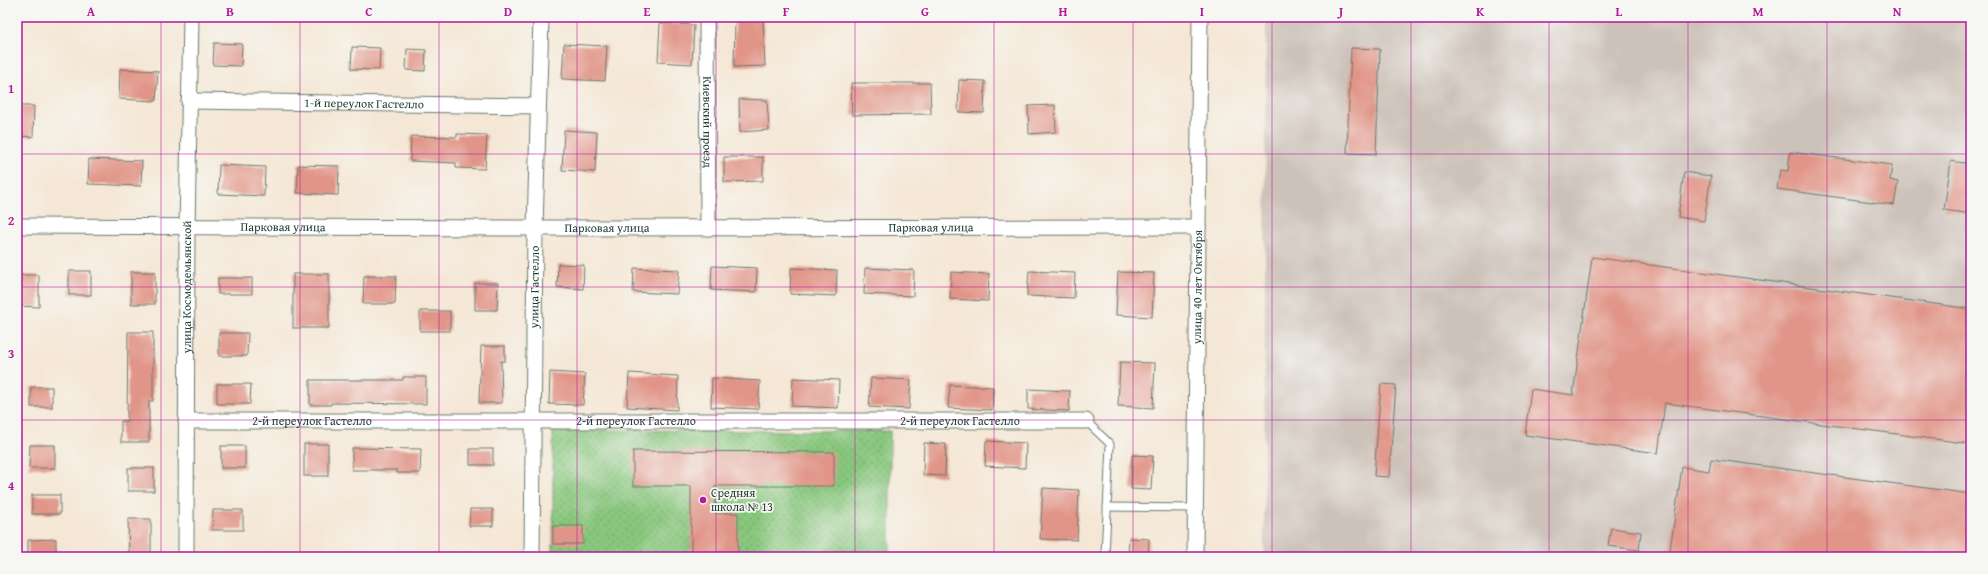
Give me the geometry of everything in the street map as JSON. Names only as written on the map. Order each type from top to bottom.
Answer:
[{"type":"street","name":"улица Космодемьянской","points":[[186,557],[187,228],[191,17]]},
{"type":"street","name":"улица Гастелло","points":[[532,557],[535,228],[541,17]]},
{"type":"street","name":"Киевский проезд","points":[[707,17],[708,228]]},
{"type":"street","name":"улица 40 лет Октября","points":[[1195,557],[1200,17]]},
{"type":"street","name":"1-й переулок Гастелло","points":[[189,101],[538,106]]},
{"type":"street","name":"Парковая улица","points":[[17,226],[187,228],[1198,227]]},
{"type":"street","name":"2-й переулок Гастелло","points":[[186,421],[1086,421]]},
{"type":"lane","points":[[1086,421],[1110,444],[1105,557]]},
{"type":"lane","points":[[1107,507],[1196,508]]},
{"type":"shaded area","points":[[1266,17],[1971,17],[1971,557],[1264,557]]},
{"type":"green space","points":[[553,430],[890,431],[890,557],[553,557]]},
{"type":"building","points":[[763,19],[765,66],[734,67],[735,20]]},
{"type":"building","points":[[660,23],[694,25],[692,64],[658,62]]},
{"type":"building","points":[[214,43],[242,44],[241,66],[213,65]]},
{"type":"building","points":[[564,44],[607,46],[605,81],[562,79]]},
{"type":"building","points":[[352,47],[380,48],[379,70],[351,69]]},
{"type":"building","points":[[1351,48],[1380,49],[1376,154],[1347,153]]},
{"type":"building","points":[[407,49],[426,50],[425,71],[406,70]]},
{"type":"building","points":[[120,69],[158,71],[156,101],[119,99]]},
{"type":"building","points":[[959,80],[985,81],[984,113],[958,112]]},
{"type":"building","points":[[851,83],[930,83],[931,114],[852,115]]},
{"type":"building","points":[[739,99],[767,100],[769,130],[740,132]]},
{"type":"building","points":[[1055,105],[1056,132],[1029,134],[1028,106]]},
{"type":"building","points":[[17,106],[34,106],[33,137],[17,136]]},
{"type":"building","points":[[564,130],[597,132],[595,172],[562,170]]},
{"type":"building","points":[[457,134],[487,135],[485,169],[456,168],[456,163],[410,161],[411,136],[457,137]]},
{"type":"building","points":[[1790,152],[1892,165],[1890,180],[1898,182],[1894,205],[1777,189],[1780,170],[1788,171]]},
{"type":"building","points":[[724,157],[763,157],[763,181],[724,182]]},
{"type":"building","points":[[89,159],[142,161],[141,186],[88,184]]},
{"type":"building","points":[[1951,161],[1971,164],[1971,214],[1944,210]]},
{"type":"building","points":[[219,165],[265,167],[264,196],[218,194]]},
{"type":"building","points":[[298,165],[339,166],[338,195],[297,193]]},
{"type":"building","points":[[1684,172],[1711,176],[1704,221],[1678,217]]},
{"type":"building","points":[[1592,257],[1971,309],[1971,444],[1665,403],[1658,453],[1525,435],[1531,389],[1573,395]]},
{"type":"building","points":[[558,264],[584,265],[583,289],[557,287]]},
{"type":"building","points":[[712,266],[757,268],[756,292],[711,290]]},
{"type":"building","points":[[634,268],[679,270],[677,294],[633,292]]},
{"type":"building","points":[[791,268],[837,270],[836,296],[790,294]]},
{"type":"building","points":[[865,268],[914,270],[913,296],[864,294]]},
{"type":"building","points":[[69,271],[91,271],[91,295],[69,295]]},
{"type":"building","points":[[1029,271],[1075,273],[1074,298],[1027,296]]},
{"type":"building","points":[[131,272],[155,272],[155,304],[131,304]]},
{"type":"building","points":[[951,272],[989,274],[988,301],[950,299]]},
{"type":"building","points":[[1118,272],[1154,273],[1152,317],[1116,315]]},
{"type":"building","points":[[293,274],[329,274],[329,328],[293,328]]},
{"type":"building","points":[[18,275],[39,275],[39,307],[18,306]]},
{"type":"building","points":[[364,276],[396,276],[395,304],[363,304]]},
{"type":"building","points":[[218,278],[252,278],[252,294],[218,294]]},
{"type":"building","points":[[475,283],[498,283],[497,310],[475,310]]},
{"type":"building","points":[[420,311],[450,311],[450,331],[420,331]]},
{"type":"building","points":[[128,332],[153,332],[153,401],[149,401],[149,442],[121,442],[121,421],[127,421]]},
{"type":"building","points":[[219,333],[248,333],[247,356],[219,356]]},
{"type":"building","points":[[481,346],[505,346],[505,361],[501,361],[502,403],[479,403]]},
{"type":"building","points":[[1120,362],[1155,363],[1153,408],[1118,406]]},
{"type":"building","points":[[550,372],[585,374],[583,405],[549,404]]},
{"type":"building","points":[[629,373],[678,376],[677,410],[627,407]]},
{"type":"building","points":[[403,377],[426,377],[426,404],[331,403],[331,405],[310,405],[310,380],[403,380]]},
{"type":"building","points":[[712,378],[760,381],[758,409],[711,407]]},
{"type":"building","points":[[793,378],[839,380],[838,408],[792,406]]},
{"type":"building","points":[[871,378],[911,380],[909,409],[869,407]]},
{"type":"building","points":[[217,384],[251,384],[250,404],[217,404]]},
{"type":"building","points":[[1381,384],[1396,385],[1389,477],[1374,476]]},
{"type":"building","points":[[950,385],[993,387],[992,410],[948,408]]},
{"type":"building","points":[[31,387],[52,387],[52,407],[31,407]]},
{"type":"building","points":[[1028,389],[1070,391],[1069,411],[1028,409]]},
{"type":"building","points":[[986,441],[1026,443],[1025,468],[985,466]]},
{"type":"building","points":[[924,443],[946,444],[945,476],[923,475]]},
{"type":"building","points":[[304,444],[328,444],[328,476],[304,476]]},
{"type":"building","points":[[30,445],[55,445],[55,468],[29,468]]},
{"type":"building","points":[[221,446],[245,446],[245,468],[221,468]]},
{"type":"building","points":[[352,448],[421,449],[420,473],[397,473],[397,470],[352,470]]},
{"type":"building","points":[[470,449],[493,449],[493,465],[470,465]]},
{"type":"building","name":"Средняя школа № 13","points":[[633,451],[834,452],[834,486],[715,486],[715,513],[738,513],[738,557],[691,557],[691,486],[633,486]]},
{"type":"building","points":[[1132,455],[1153,456],[1151,490],[1131,489]]},
{"type":"building","points":[[1711,459],[1971,494],[1971,557],[1669,557],[1682,467],[1709,471]]},
{"type":"building","points":[[128,468],[154,468],[154,491],[128,491]]},
{"type":"building","points":[[1043,488],[1079,490],[1077,540],[1040,539]]},
{"type":"building","points":[[32,495],[60,495],[60,514],[32,514]]},
{"type":"building","points":[[470,509],[493,509],[493,526],[469,526]]},
{"type":"building","points":[[213,510],[243,510],[243,530],[212,530]]},
{"type":"building","points":[[128,519],[151,519],[151,557],[129,557]]},
{"type":"building","points":[[553,526],[583,526],[583,544],[553,544]]},
{"type":"building","points":[[1611,528],[1641,532],[1639,550],[1608,546]]},
{"type":"building","points":[[1129,538],[1149,539],[1148,557],[1128,557]]},
{"type":"building","points":[[56,539],[56,557],[28,557],[28,540]]},
{"type":"place","name":"Средняя школа № 13","points":[[703,500]]}]
